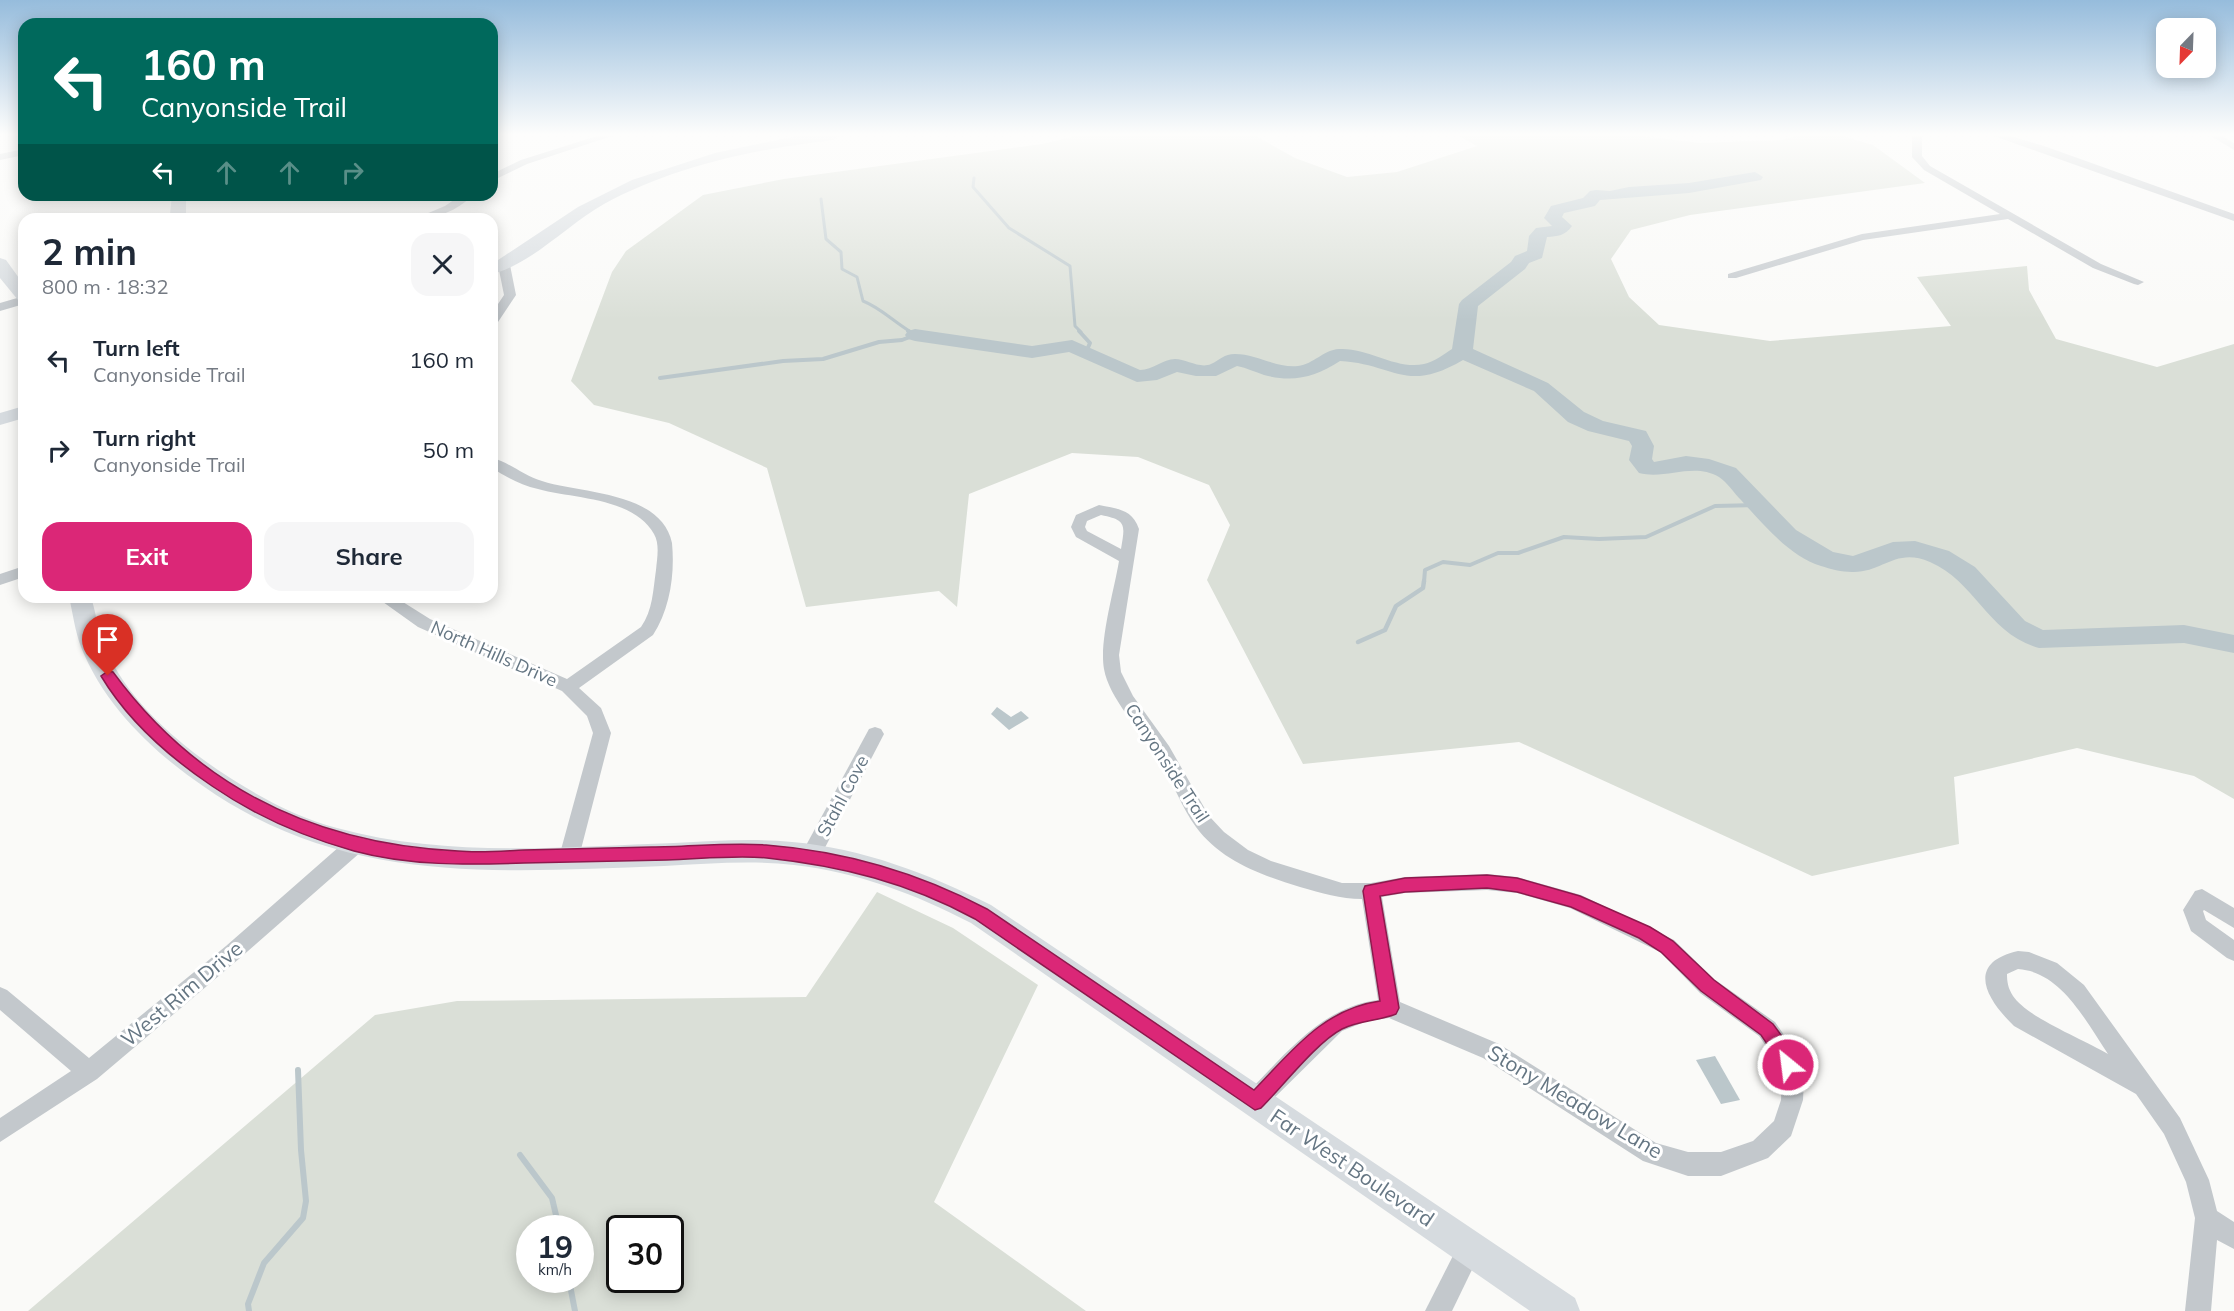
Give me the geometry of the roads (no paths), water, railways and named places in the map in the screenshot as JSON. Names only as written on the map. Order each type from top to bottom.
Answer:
[{"type":"street","points":[[498,313],[510,295],[504,273],[498,267],[589,207],[609,197]]},
{"type":"street","points":[[1977,197],[2097,266],[2138,282]]},
{"type":"street","points":[[2177,197],[2234,218]]},
{"type":"street","points":[[435,213],[459,201]]},
{"type":"street","points":[[1732,276],[1862,237],[2009,216]]},
{"type":"street","points":[[0,263],[18,290]]},
{"type":"street","points":[[0,307],[18,300]]},
{"type":"street","points":[[0,419],[18,414]]},
{"type":"street","points":[[498,466],[521,479],[544,487],[611,500],[632,507],[651,520],[663,534],[665,550],[660,610],[656,619],[647,631],[568,687]]},
{"type":"street","name":"Canyonside Trail","points":[[1127,558],[1111,656],[1113,672],[1126,699],[1163,751],[1202,821],[1217,837],[1241,856],[1266,868],[1342,891],[1371,891]]},
{"type":"street","points":[[0,580],[18,573]]},
{"type":"street","name":"Far West Boulevard","points":[[82,603],[93,646],[108,676],[129,705],[160,737],[196,768],[236,795],[292,824],[355,845],[408,854],[459,858],[765,851],[860,866],[944,894],[981,914],[1562,1311]]},
{"type":"street","name":"North Hills Drive","points":[[393,603],[424,623],[568,687],[595,713],[602,733],[569,857]]},
{"type":"street","name":"Stahl Cove","points":[[810,857],[875,734]]},
{"type":"street","name":"West Rim Drive","points":[[0,1131],[89,1072],[233,952],[355,845]]},
{"type":"street","name":"Stony Meadow Lane","points":[[1371,891],[1416,884],[1487,882],[1517,885],[1574,901],[1644,933],[1667,946],[1707,986],[1767,1029],[1783,1052],[1793,1077],[1792,1100],[1783,1128],[1760,1150],[1721,1164],[1688,1164],[1651,1153],[1491,1051],[1390,1008]]},
{"type":"street","points":[[1255,1101],[1312,1042],[1335,1024],[1366,1011],[1390,1008],[1371,891]]},
{"type":"street","points":[[2234,919],[2202,897],[2193,910],[2199,925],[2234,952]]},
{"type":"street","points":[[2142,1086],[2022,1019],[2006,1004],[1998,987],[1997,969],[2006,962],[2023,959],[2043,965],[2062,976],[2077,992],[2172,1126],[2197,1180],[2207,1218],[2198,1311]]},
{"type":"street","points":[[0,996],[89,1072]]},
{"type":"street","points":[[2207,1218],[2234,1237]]},
{"type":"street","points":[[1438,1311],[1470,1249]]},
{"type":"waterway","points":[[982,197],[1009,228],[1070,266],[1075,326],[1081,332]]},
{"type":"waterway","points":[[1462,352],[1469,304],[1519,265],[1521,260],[1536,254],[1538,236],[1542,232],[1558,231],[1563,226],[1553,218],[1557,210],[1589,202],[1594,197]]},
{"type":"waterway","points":[[821,199],[826,239],[841,252],[842,269],[857,277],[863,301],[876,307],[911,332]]},
{"type":"waterway","points":[[660,378],[783,361],[823,359],[879,342],[902,340],[915,335],[908,331]]},
{"type":"waterway","points":[[1079,331],[1090,343],[1086,352]]},
{"type":"waterway","points":[[915,335],[1032,352],[1072,346],[1137,376],[1150,376],[1175,365],[1196,370],[1216,370],[1222,364],[1237,360],[1279,372],[1297,372],[1316,368],[1339,355],[1415,371],[1434,367],[1462,352]]},
{"type":"waterway","points":[[1462,352],[1541,387],[1576,417],[1596,426],[1638,436],[1643,446],[1640,460],[1647,468],[1658,469],[1686,463],[1709,466],[1728,473],[1787,535],[1826,559],[1853,564],[1869,561],[1893,550],[1915,549],[1940,557],[1966,573],[2016,627],[2039,639],[2184,634],[2234,644]]},
{"type":"waterway","points":[[1424,582],[1425,570],[1443,562],[1470,565],[1498,553],[1518,553],[1564,537],[1599,539],[1646,537],[1715,506],[1758,505]]},
{"type":"waterway","points":[[1358,642],[1385,630],[1396,606],[1423,588],[1424,581]]},
{"type":"waterway","points":[[249,1311],[248,1304],[264,1263],[303,1218],[306,1201],[301,1150],[298,1070]]},
{"type":"waterway","points":[[520,1155],[552,1198],[556,1215]]},
{"type":"waterway","points":[[572,1293],[575,1311]]}]
